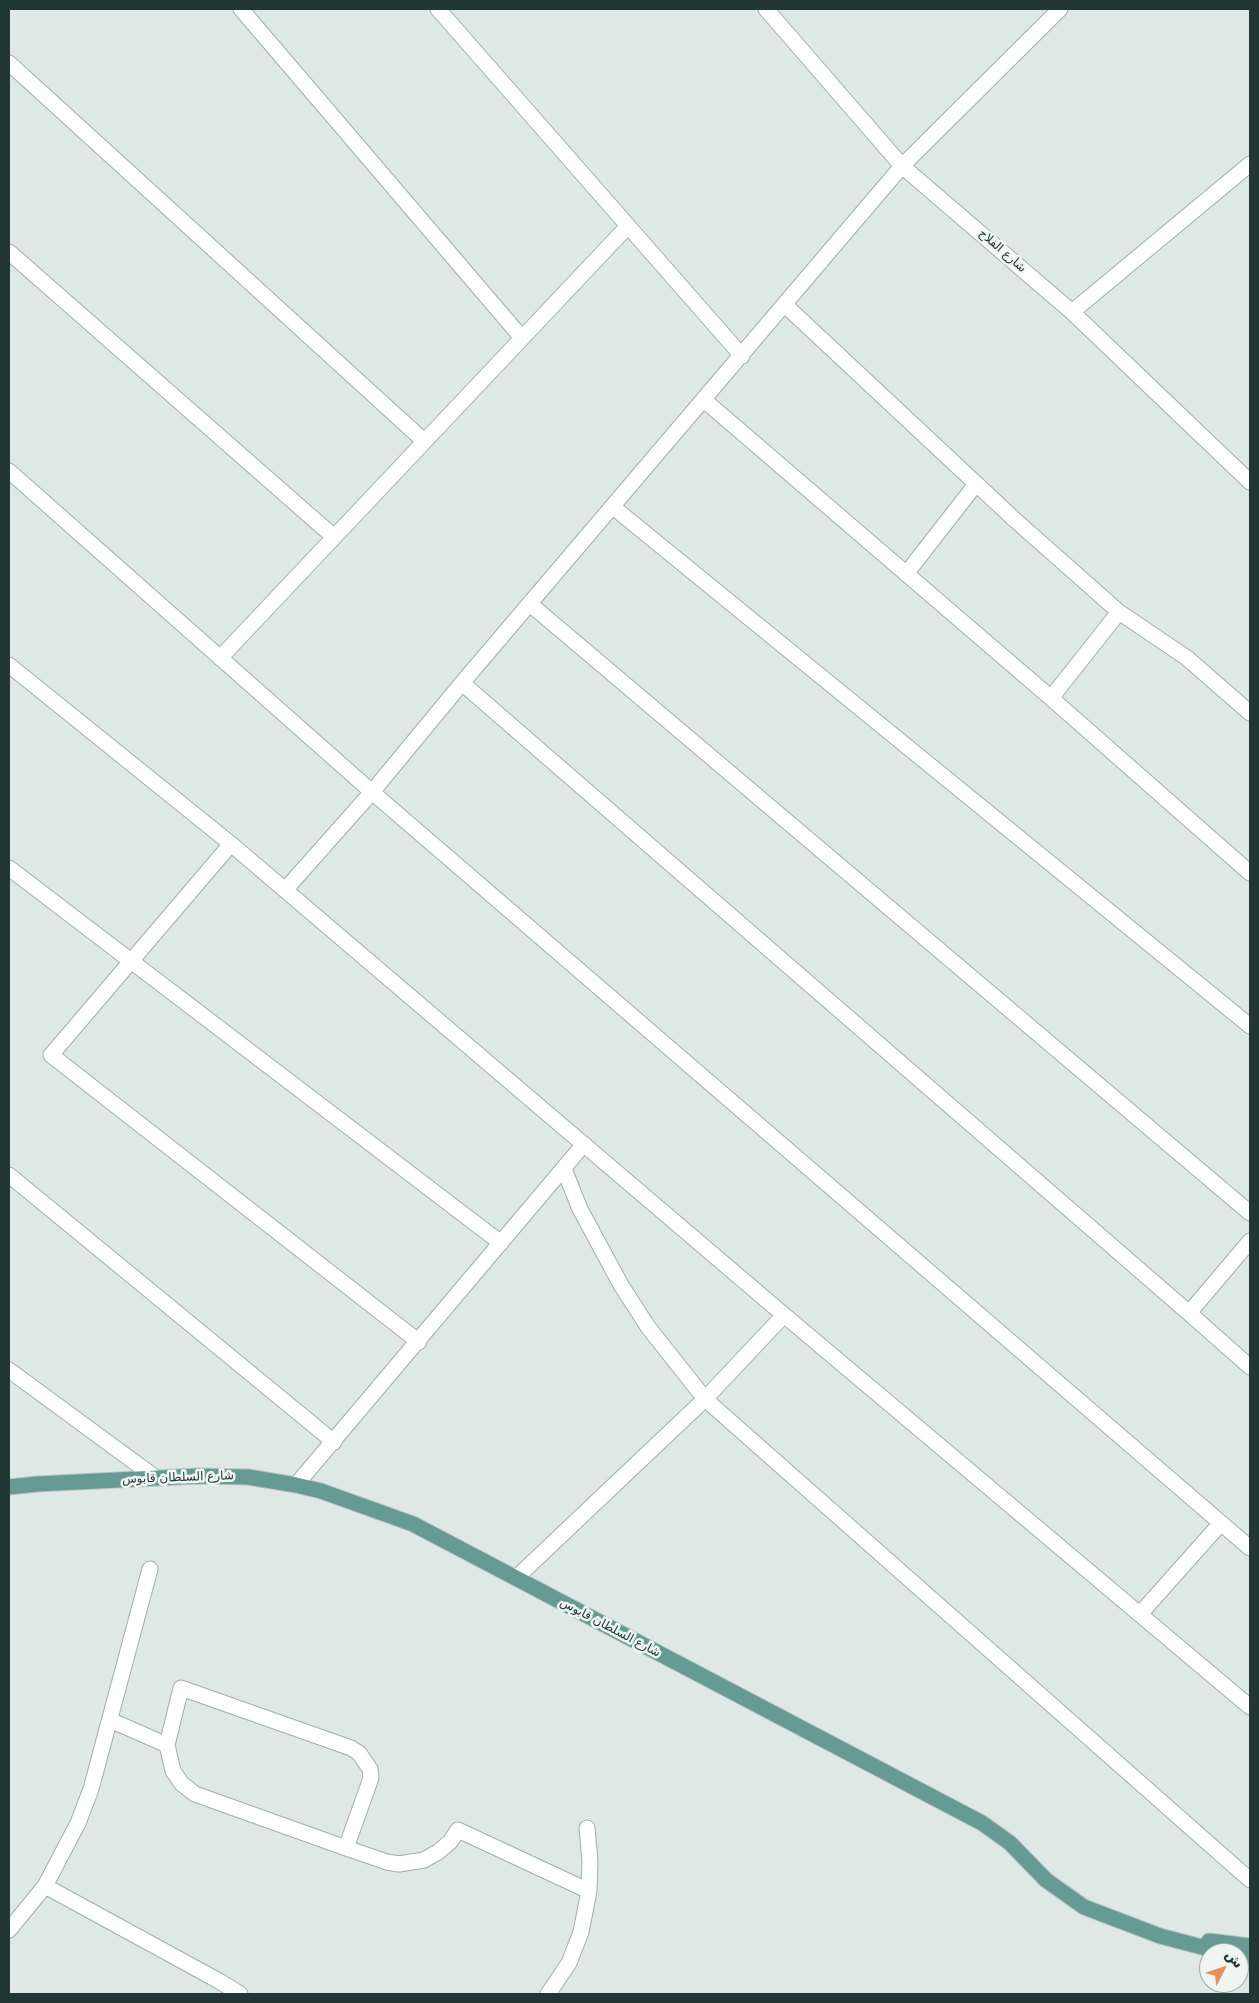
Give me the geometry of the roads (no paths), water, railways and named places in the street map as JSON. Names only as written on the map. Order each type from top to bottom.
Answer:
[{"type":"main road","name":"شارع السلطان قابوس","points":[[9,1487],[198,1476],[248,1477],[296,1485],[347,1500],[413,1524],[982,1823],[1010,1843],[1046,1880],[1084,1907],[1160,1936],[1199,1946]]},
{"type":"main road","name":"شارع السلطان قابوس","points":[[1160,1936],[1250,1946]]},
{"type":"street","points":[[241,9],[522,338]]},
{"type":"street","points":[[438,9],[742,356]]},
{"type":"street","name":"شارع الفلاح","points":[[766,9],[902,166],[1072,312],[1249,478]]},
{"type":"street","points":[[285,890],[372,792],[902,166],[1060,9]]},
{"type":"street","points":[[9,63],[424,441]]},
{"type":"street","points":[[1072,312],[1250,164]]},
{"type":"street","points":[[220,658],[628,226]]},
{"type":"street","points":[[9,252],[334,537]]},
{"type":"street","points":[[785,305],[976,484],[1119,612],[1187,658],[1250,713]]},
{"type":"street","points":[[704,400],[1051,698],[1250,873]]},
{"type":"street","points":[[9,471],[372,792],[1250,1548]]},
{"type":"street","points":[[906,574],[976,484]]},
{"type":"street","points":[[613,506],[1250,1026]]},
{"type":"street","points":[[530,604],[1250,1213]]},
{"type":"street","points":[[1051,698],[1119,612]]},
{"type":"street","points":[[9,665],[231,844],[784,1315],[1250,1707]]},
{"type":"street","points":[[462,684],[1189,1312],[1250,1367]]},
{"type":"street","points":[[231,844],[51,1055],[418,1342]]},
{"type":"street","points":[[9,868],[501,1243]]},
{"type":"street","points":[[296,1485],[584,1144]]},
{"type":"street","points":[[564,1169],[580,1209],[621,1285],[648,1327],[705,1399],[1250,1880]]},
{"type":"street","points":[[9,1175],[334,1442]]},
{"type":"street","points":[[1189,1312],[1250,1240]]},
{"type":"street","points":[[516,1578],[705,1399],[784,1315]]},
{"type":"street","points":[[9,1370],[156,1478]]},
{"type":"street","points":[[1140,1614],[1221,1523]]},
{"type":"street","points":[[9,1930],[45,1886],[78,1823],[91,1790],[150,1569]]},
{"type":"street","points":[[346,1848],[370,1778],[370,1769],[359,1753],[351,1748],[181,1688],[167,1744],[173,1771],[182,1784],[195,1794],[346,1848],[387,1862],[412,1863],[424,1860],[450,1842],[458,1830],[589,1891]]},
{"type":"street","points":[[110,1720],[167,1744]]},
{"type":"street","points":[[548,1994],[569,1963],[581,1932],[589,1891],[590,1861],[587,1828]]},
{"type":"street","points":[[45,1886],[240,1994]]}]
